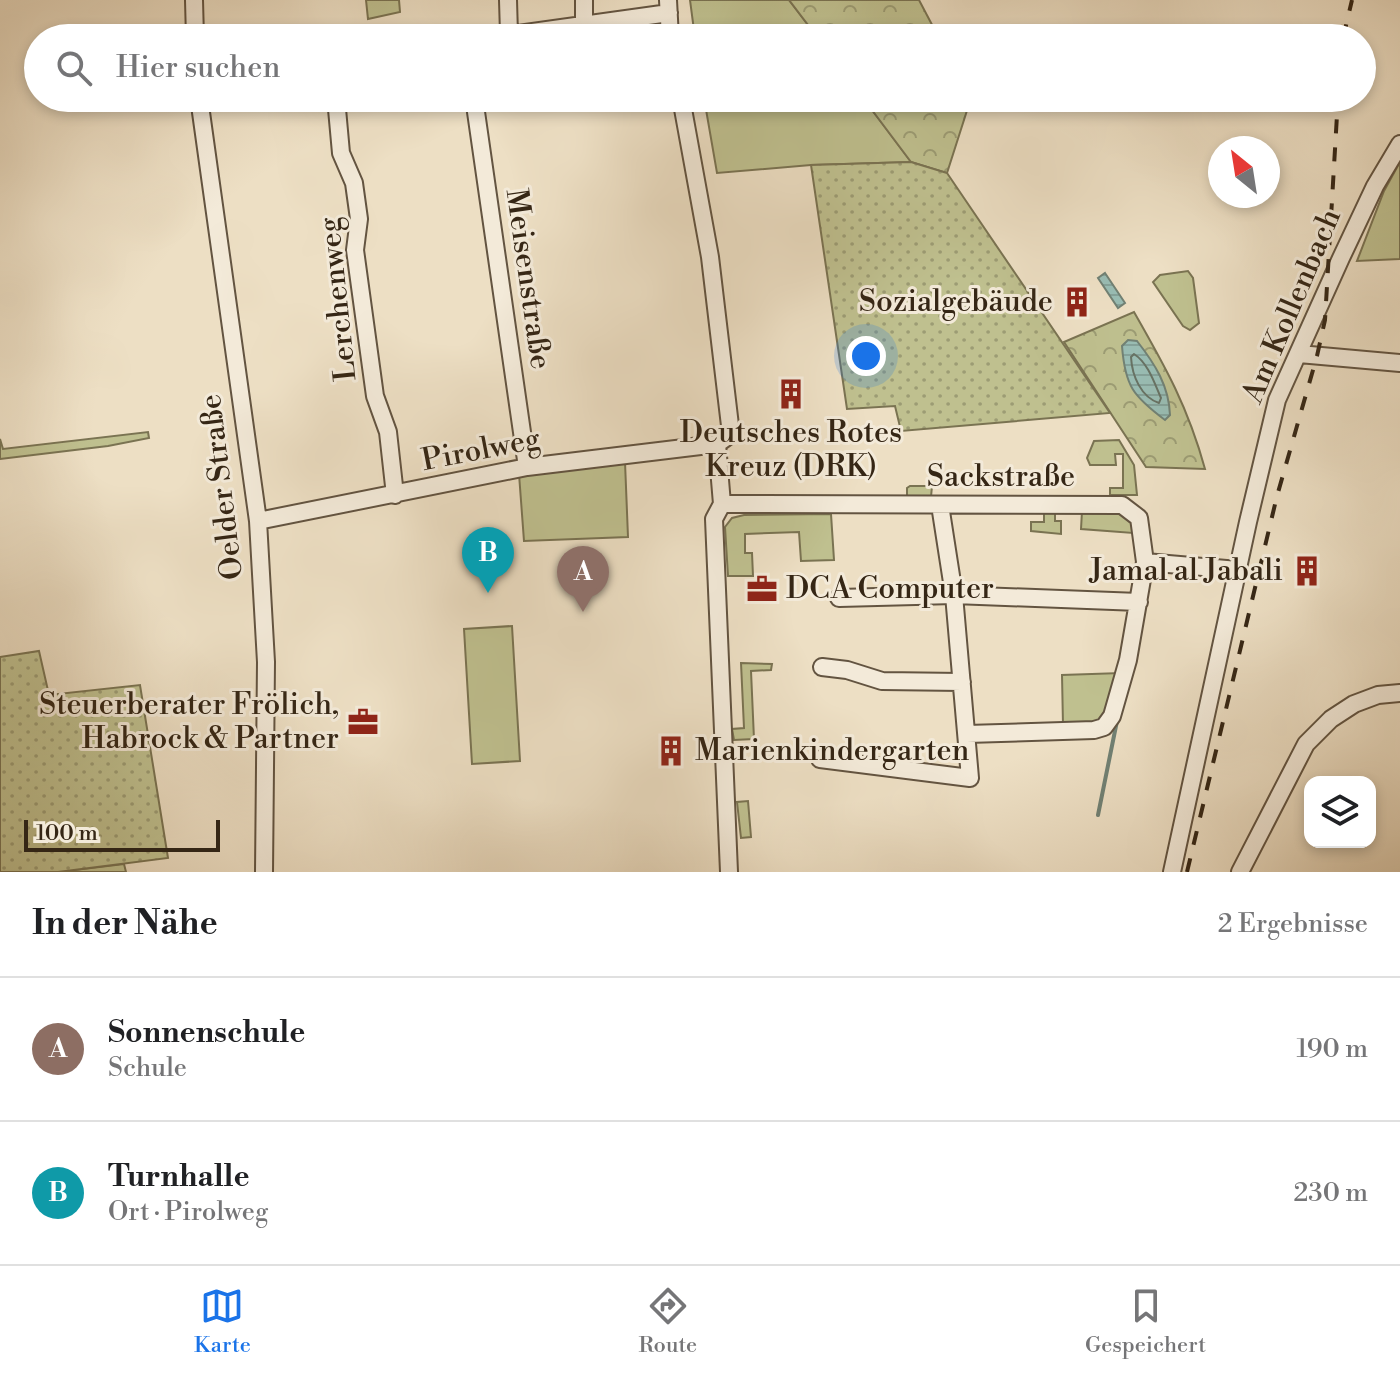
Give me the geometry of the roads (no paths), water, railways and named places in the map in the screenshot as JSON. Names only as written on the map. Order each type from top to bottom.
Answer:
[{"type":"street","points":[[194,0],[195,24]]},
{"type":"street","points":[[508,0],[509,24]]},
{"type":"street","points":[[584,0],[584,24],[668,7]]},
{"type":"street","name":"Oelder Straße","points":[[201,112],[258,521],[266,662],[264,872]]},
{"type":"street","name":"Lerchenweg","points":[[337,112],[341,153],[354,183],[359,219],[355,250],[375,396],[388,432],[395,495]]},
{"type":"street","name":"Meisenstraße","points":[[476,112],[527,467]]},
{"type":"street","points":[[684,112],[710,257],[731,434],[717,444],[722,504],[714,519],[729,872]]},
{"type":"street","name":"Am Kollenbach","points":[[1172,872],[1277,400],[1370,198],[1400,144]]},
{"type":"street","points":[[1299,354],[1400,363]]},
{"type":"street","name":"Pirolweg","points":[[258,521],[527,467],[717,444]]},
{"type":"street","name":"Sackstraße","points":[[722,504],[1122,505],[1139,518],[1145,562],[1139,602],[1128,660],[1112,716],[1104,727],[1094,730],[967,734]]},
{"type":"street","points":[[820,759],[970,778],[954,595],[940,505]]},
{"type":"street","points":[[1145,562],[1238,570]]},
{"type":"street","points":[[839,598],[954,595],[1139,602]]},
{"type":"street","points":[[822,667],[847,670],[882,681],[962,682]]},
{"type":"street","points":[[1240,872],[1306,744],[1331,719],[1354,704],[1378,695],[1400,693]]},
{"type":"water","points":[[1105,273],[1125,303],[1118,308],[1098,278]]},
{"type":"water","points":[[1128,340],[1137,341],[1160,376],[1169,404],[1170,415],[1165,420],[1138,397],[1128,381],[1122,346]]},
{"type":"waterway","points":[[1098,815],[1117,721]]},
{"type":"railway","points":[[1346,24],[1352,0]]},
{"type":"railway","points":[[1187,872],[1277,496],[1325,320],[1337,112]]},
{"type":"place","name":"Sozialgebäude","points":[[1077,302]]},
{"type":"place","name":"Deutsches Rotes Kreuz (DRK)","points":[[791,394]]},
{"type":"place","name":"Jamal al Jabali","points":[[1307,571]]},
{"type":"place","name":"DCA Computer","points":[[762,589]]},
{"type":"place","name":"Turnhalle","points":[[488,593]]},
{"type":"place","name":"Sonnenschule","points":[[583,612]]},
{"type":"place","name":"Steuerberater Frölich, Habrock & Partner","points":[[363,722]]},
{"type":"place","name":"Marienkindergarten","points":[[671,751]]}]
